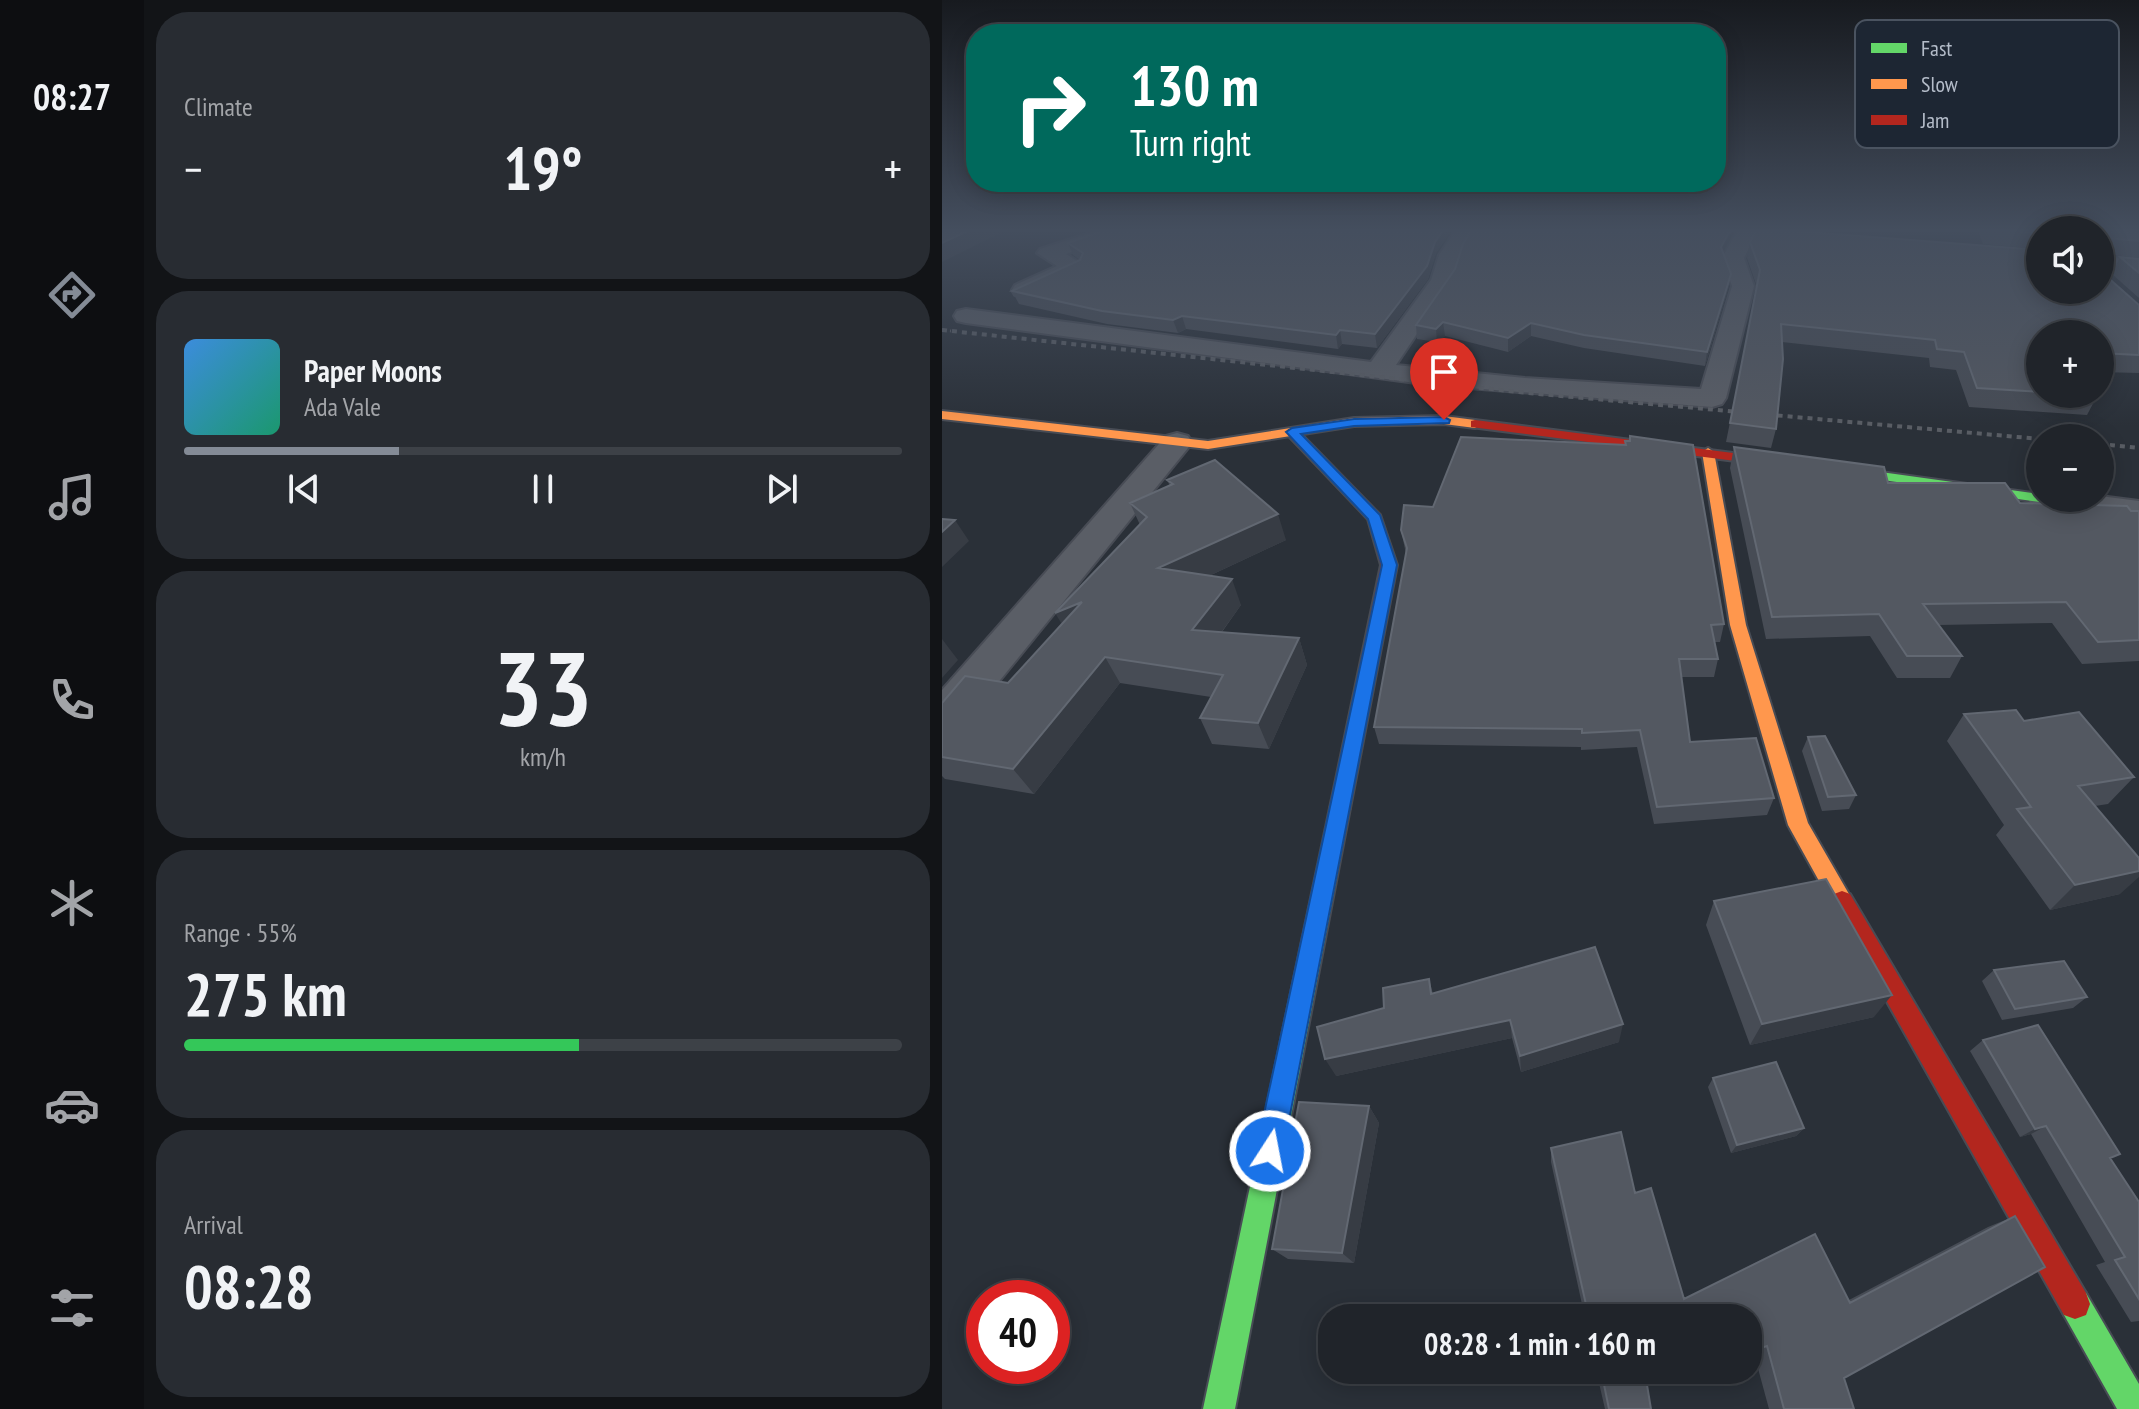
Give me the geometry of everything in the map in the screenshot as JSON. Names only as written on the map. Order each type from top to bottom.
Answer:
[{"type":"street","points":[[1014,294],[966,316],[1379,370],[1596,394],[1712,398],[1741,294]]},
{"type":"street","points":[[1379,370],[1432,294]]},
{"type":"street","points":[[942,415],[1208,445],[1354,422],[1444,420],[2026,496]]},
{"type":"street","points":[[1219,1409],[1389,565],[1375,518],[1292,432]]},
{"type":"street","points":[[942,720],[1177,442]]},
{"type":"street","points":[[1708,452],[1738,625],[1798,825],[2135,1409]]},
{"type":"street","points":[[2114,508],[2139,511]]},
{"type":"building","points":[[1024,294],[1406,294],[1375,334],[1340,330],[1336,335],[1182,316],[1173,320],[1102,311]]},
{"type":"building","points":[[1438,294],[1725,294],[1707,352],[1584,335],[1531,323],[1508,338],[1443,322],[1436,329],[1416,325]]},
{"type":"building","points":[[1755,294],[2026,294],[2026,304],[2114,304],[2114,294],[2126,294],[2139,305],[2139,355],[2114,354],[2114,320],[2026,320],[2026,391],[1977,388],[1964,352],[1937,349],[1935,340],[1781,324],[1783,359],[1776,429],[1730,423]]},
{"type":"building","points":[[1630,436],[1693,445],[1724,624],[1711,625],[1718,659],[1679,659],[1690,742],[1756,738],[1774,798],[1657,807],[1640,730],[1582,733],[1582,729],[1374,727],[1407,548],[1401,530],[1404,505],[1433,507],[1461,437],[1626,445],[1625,441],[1630,441]]},
{"type":"building","points":[[1734,447],[1884,467],[1888,483],[2005,483],[2020,503],[2026,503],[2026,512],[2114,512],[2114,506],[2139,511],[2139,640],[2098,642],[2066,602],[1923,604],[1962,656],[1907,656],[1879,614],[1772,617]]},
{"type":"building","points":[[1215,460],[1278,514],[1158,568],[1232,579],[1192,630],[1299,638],[1258,723],[1200,718],[1223,675],[1105,657],[1013,769],[942,757],[942,703],[965,676],[1008,683],[1082,602],[1055,613],[1147,517],[1130,503],[1173,484],[1167,480]]},
{"type":"building","points":[[942,519],[955,520],[942,532]]},
{"type":"building","points":[[2016,710],[2024,721],[2079,712],[2134,777],[2078,786],[2139,858],[2139,871],[2075,885],[2017,809],[2031,807],[1964,714]]},
{"type":"building","points":[[1825,736],[1856,795],[1828,797],[1808,737]]},
{"type":"building","points":[[1826,879],[1892,995],[1762,1024],[1714,901]]},
{"type":"building","points":[[1595,947],[1623,1024],[1520,1056],[1510,1020],[1325,1059],[1317,1027],[1384,1008],[1383,988],[1429,979],[1431,994]]},
{"type":"building","points":[[2064,961],[2087,997],[2015,1009],[1994,970]]},
{"type":"building","points":[[2038,1025],[2120,1154],[2110,1158],[2139,1202],[2139,1299],[2115,1260],[2125,1257],[2046,1126],[2035,1129],[1983,1040]]},
{"type":"building","points":[[1776,1062],[1804,1128],[1737,1145],[1713,1078]]},
{"type":"building","points":[[1299,1102],[1369,1106],[1342,1253],[1272,1249]]},
{"type":"building","points":[[1621,1132],[1635,1193],[1651,1188],[1684,1299],[1815,1234],[1850,1303],[2015,1216],[2045,1267],[1844,1378],[1854,1409],[1784,1409],[1767,1346],[1762,1348],[1762,1304],[1586,1304],[1551,1148]]},
{"type":"building","points":[[1604,1384],[1650,1384],[1647,1385],[1651,1409],[1609,1409]]},
{"type":"railway","points":[[951,331],[942,330],[1528,393],[2026,438]]},
{"type":"railway","points":[[2114,445],[2139,448]]},
{"type":"traffic: fast","points":[[1859,473],[2026,496]]},
{"type":"traffic: fast","points":[[1219,1409],[1340,808]]},
{"type":"traffic: fast","points":[[2075,1304],[2135,1409]]},
{"type":"traffic: slow","points":[[942,415],[1208,445],[1354,422],[1444,420],[1475,424]]},
{"type":"traffic: slow","points":[[1708,452],[1738,625],[1798,825],[1842,901]]},
{"type":"traffic: jam","points":[[1475,424],[1859,473]]},
{"type":"traffic: jam","points":[[1292,432],[1375,518],[1389,565],[1340,808]]},
{"type":"traffic: jam","points":[[1842,901],[2075,1304]]},
{"type":"route","points":[[1270,1151],[1389,565],[1375,518],[1292,432],[1354,422],[1444,420]]}]
